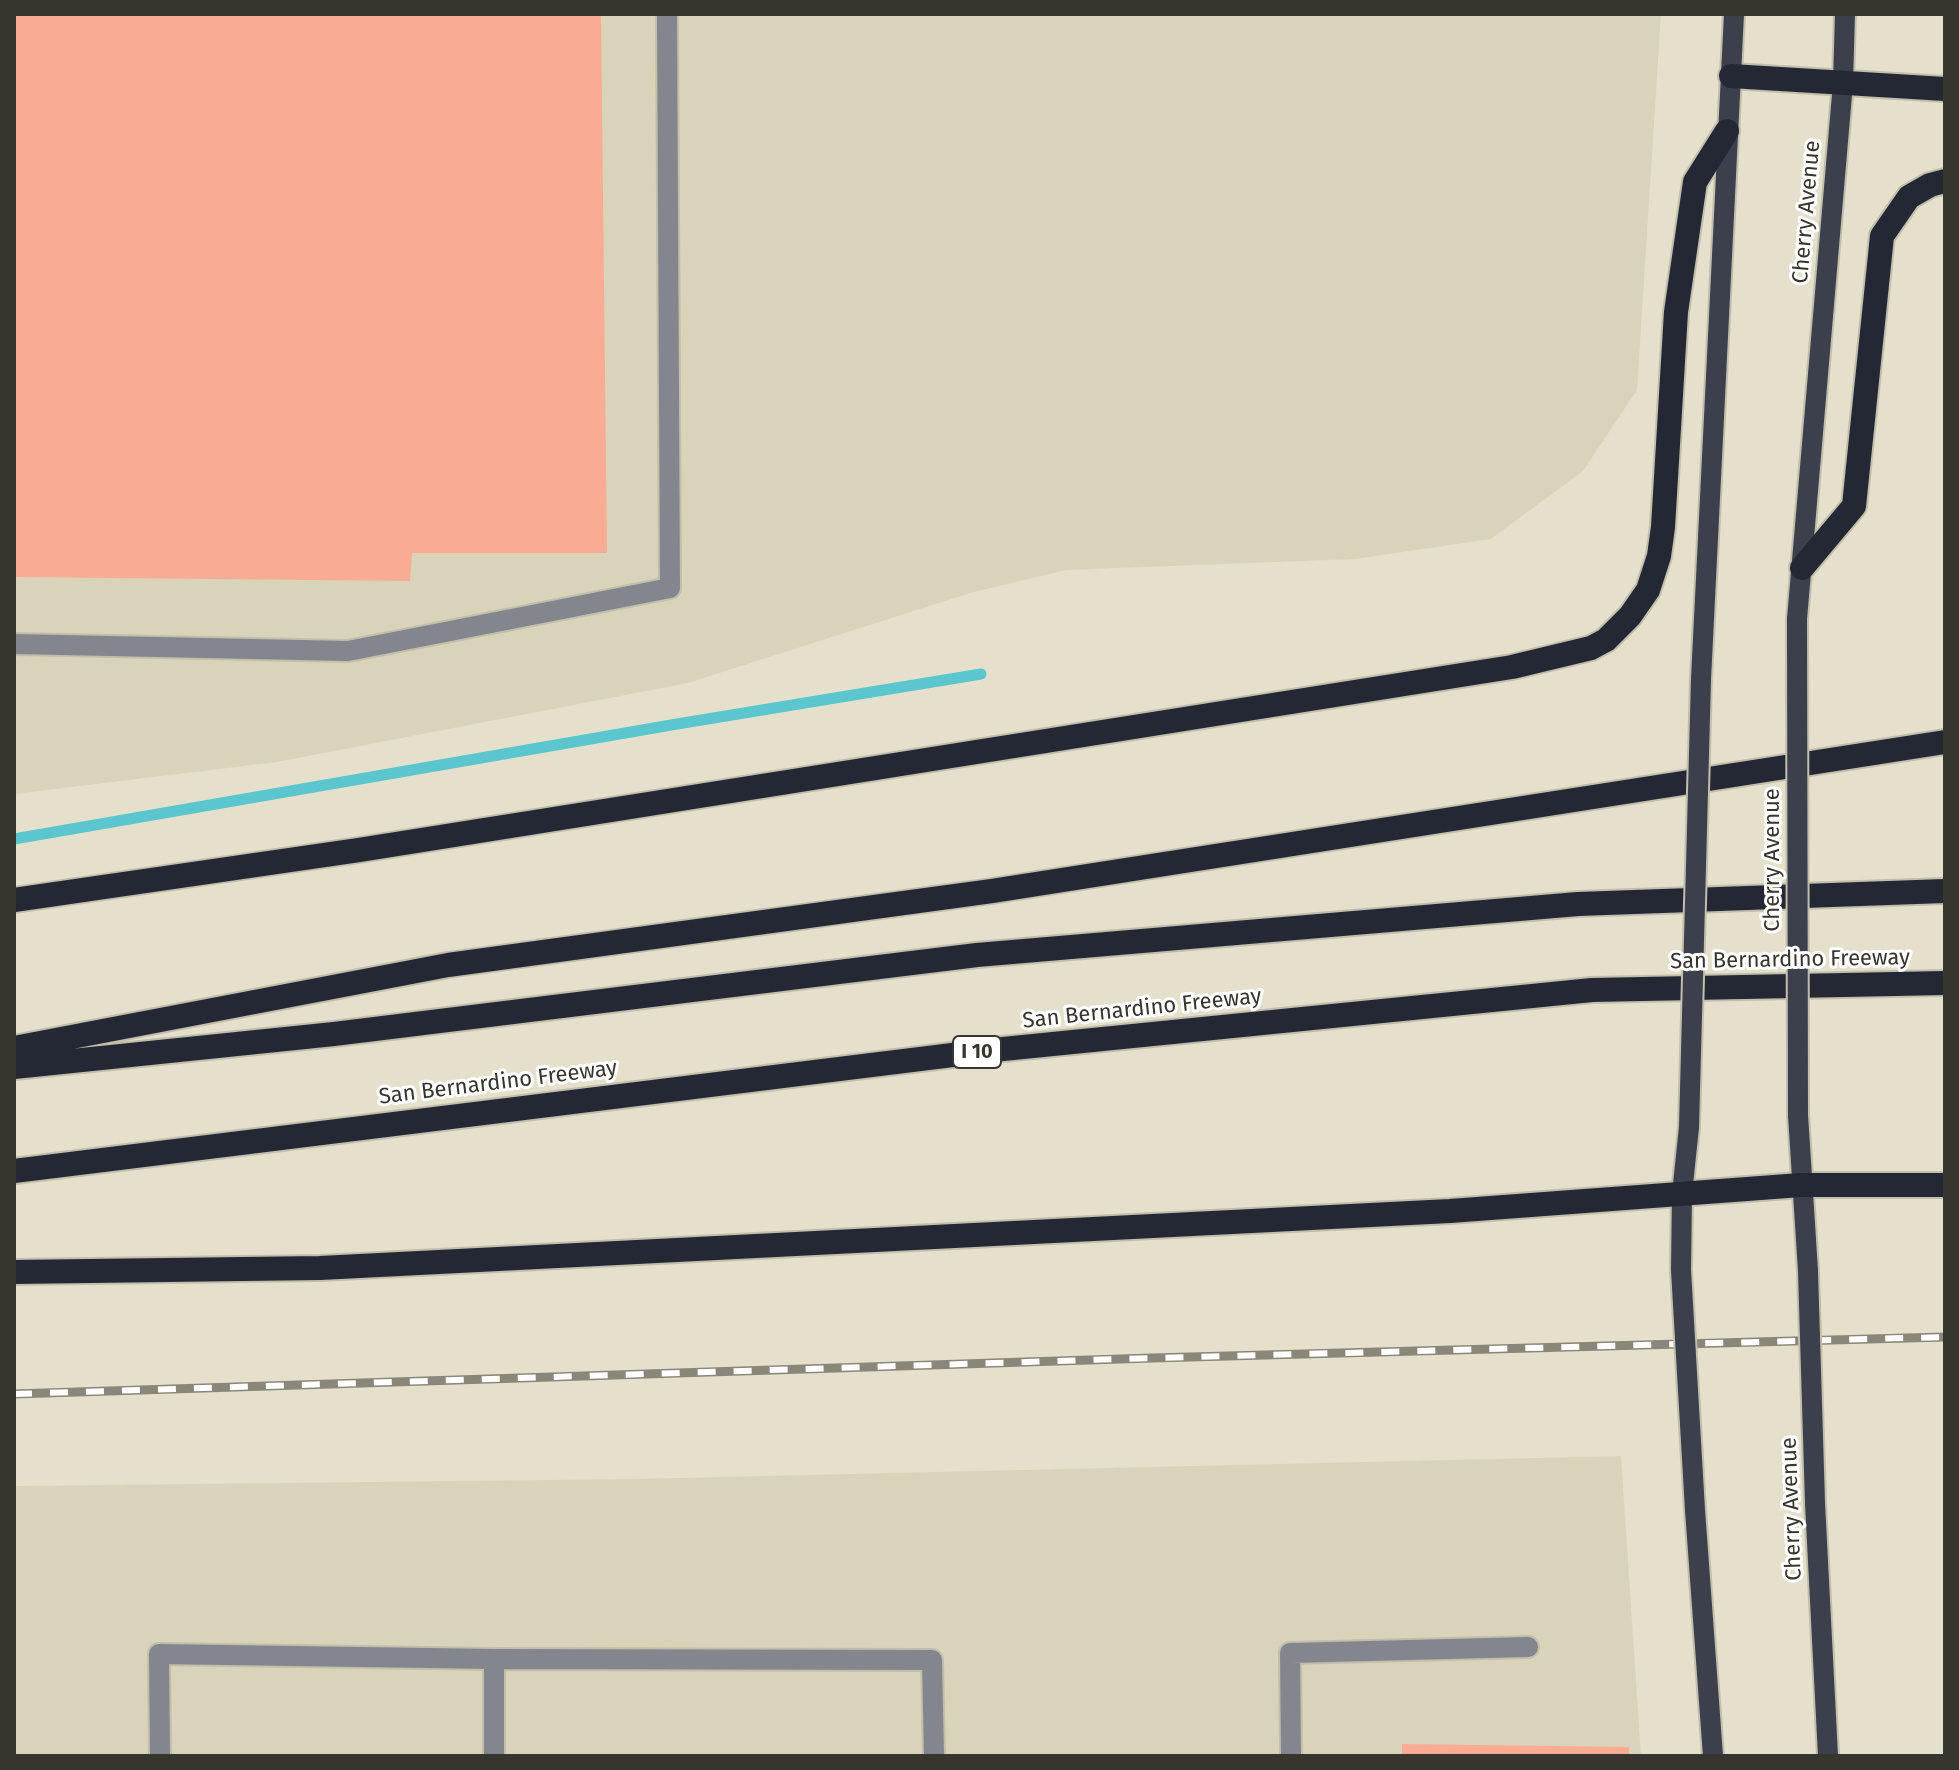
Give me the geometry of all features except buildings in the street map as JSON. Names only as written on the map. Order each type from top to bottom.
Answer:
[{"type":"highway","points":[[1731,76],[1945,89]]},
{"type":"highway","points":[[14,900],[375,848],[1512,667],[1591,648],[1606,640],[1630,616],[1648,590],[1659,556],[1676,312],[1695,182],[1727,131]]},
{"type":"highway","points":[[1802,568],[1854,506],[1882,236],[1909,197],[1930,185],[1945,181]]},
{"type":"highway","points":[[14,1048],[448,965],[992,891],[1945,742]]},
{"type":"highway","points":[[14,1067],[334,1034],[977,955],[1578,904],[1945,891]]},
{"type":"highway","name":"San Bernardino Freeway","points":[[14,1171],[993,1050],[1577,991],[1945,983]]},
{"type":"highway","points":[[14,1272],[320,1268],[1450,1211],[1801,1185],[1945,1185]]},
{"type":"main road","points":[[1713,1756],[1681,1270],[1682,1194],[1689,1127],[1701,679],[1734,14]]},
{"type":"main road","name":"Cherry Avenue","points":[[1828,1756],[1815,1503],[1808,1271],[1798,1115],[1797,619],[1843,83],[1845,14]]},
{"type":"lane","points":[[14,644],[348,651],[670,588],[667,14]]},
{"type":"lane","points":[[1291,1756],[1290,1653],[1528,1647]]},
{"type":"lane","points":[[160,1756],[159,1654],[932,1660],[934,1756]]},
{"type":"lane","points":[[494,1659],[494,1756]]},
{"type":"shaded area","points":[[14,14],[1661,14],[1637,390],[1583,471],[1491,539],[1355,559],[1066,570],[970,593],[688,683],[277,762],[14,794]]},
{"type":"shaded area","points":[[1621,1456],[1641,1756],[14,1756],[14,1486],[635,1479]]},
{"type":"waterway","points":[[14,839],[981,674]]},
{"type":"railway","points":[[14,1394],[1152,1358],[1945,1337]]}]
